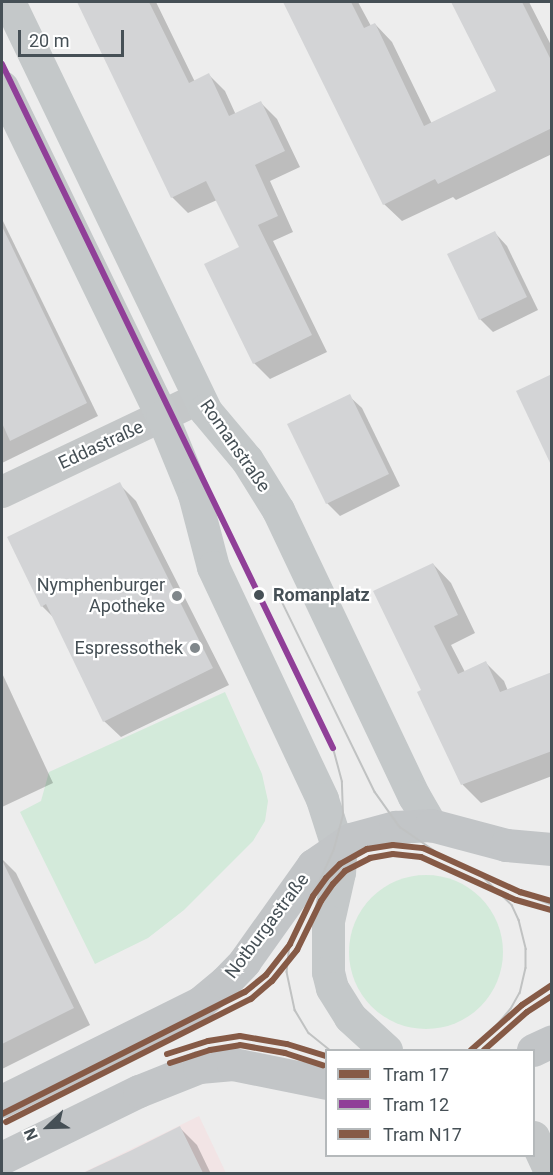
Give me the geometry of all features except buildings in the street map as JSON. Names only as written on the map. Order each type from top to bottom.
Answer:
[{"type":"main road","name":"Romanstraße","points":[[9,2],[205,411],[247,459],[278,510],[414,796],[431,825]]},
{"type":"main road","points":[[2,87],[162,416],[194,494],[215,573],[315,782],[339,845],[339,872],[328,921],[328,972],[332,988],[350,1017],[385,1049]]},
{"type":"main road","points":[[339,845],[371,832],[431,825],[506,844],[552,849]]},
{"type":"main road","name":"Notburgastraße","points":[[2,1101],[201,1002],[244,962],[313,865],[339,845]]},
{"type":"main road","points":[[535,1049],[552,1041]]},
{"type":"main road","points":[[2,1158],[139,1091],[199,1067],[233,1064],[325,1083]]},
{"type":"street","name":"Eddastraße","points":[[2,492],[200,398]]},
{"type":"street","points":[[535,1139],[551,1173]]},
{"type":"shaded area","points":[[199,1116],[226,1173],[80,1174]]},
{"type":"green space","points":[[225,692],[262,774],[268,801],[265,821],[253,841],[184,910],[148,938],[95,964],[20,812],[41,801],[49,772]]},
{"type":"green space","points":[[426,875],[455,881],[469,888],[480,898],[490,909],[497,923],[503,952],[497,981],[490,995],[480,1006],[469,1016],[455,1023],[426,1029],[397,1023],[383,1016],[372,1006],[362,995],[355,981],[349,952],[355,923],[362,909],[372,898],[383,888],[397,881]]},
{"type":"tram line","name":"12","points":[[2,64],[333,748]]},
{"type":"tram line","points":[[275,587],[375,792],[400,827],[435,851]]},
{"type":"tram line","points":[[313,896],[334,849],[343,815],[342,782],[333,748]]},
{"type":"tram line","name":"17","points":[[2,1114],[245,992],[266,975],[290,944],[313,896],[326,878],[340,864],[367,849],[393,845],[423,848],[520,892],[552,901]]},
{"type":"tram line","name":"N17","points":[[6,1122],[251,999],[272,981],[297,950],[321,901],[333,884],[345,871],[370,858],[393,854],[421,857],[516,900],[550,910]]},
{"type":"tram line","points":[[480,874],[512,905],[519,920],[526,949],[526,968],[520,993],[511,1009],[490,1034]]},
{"type":"tram line","points":[[532,897],[552,905]]},
{"type":"tram line","points":[[290,944],[287,972],[295,1010],[309,1033],[329,1049]]},
{"type":"tram line","name":"17","points":[[472,1049],[522,1005],[552,985]]},
{"type":"tram line","name":"N17","points":[[485,1049],[527,1012],[552,996]]},
{"type":"tram line","name":"17","points":[[167,1054],[208,1041],[240,1036],[287,1044],[325,1056]]},
{"type":"tram line","name":"N17","points":[[170,1063],[210,1050],[240,1045],[285,1053],[323,1065]]},
{"type":"place","name":"Romanplatz","points":[[259,595]]},
{"type":"place","name":"Nymphenburger Apotheke","points":[[177,596]]},
{"type":"place","name":"Espressothek","points":[[195,648]]}]
